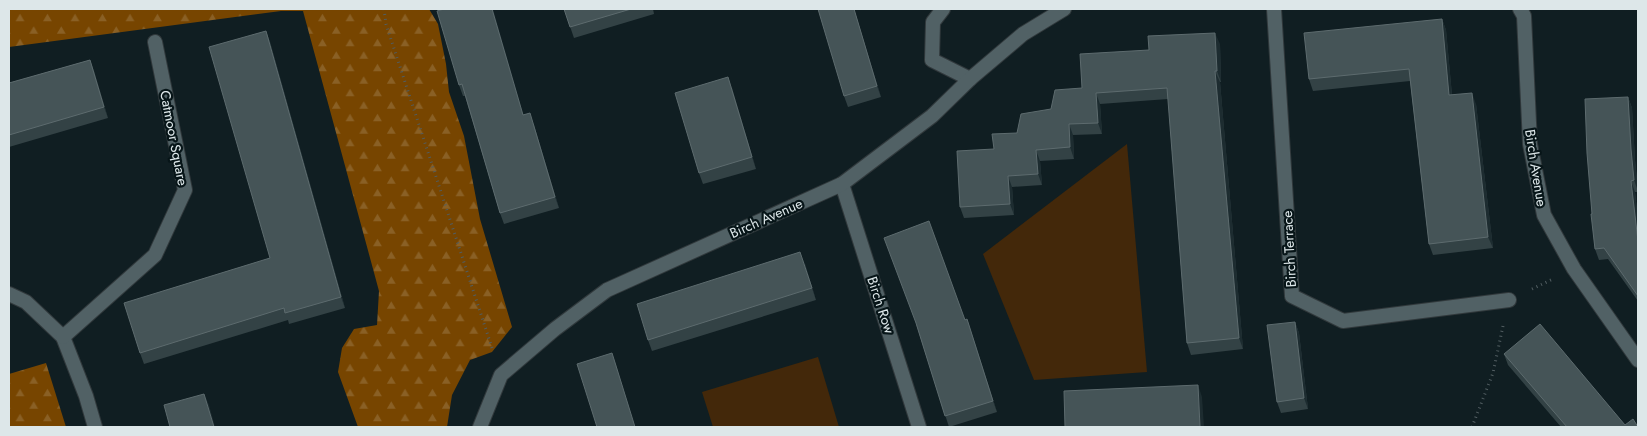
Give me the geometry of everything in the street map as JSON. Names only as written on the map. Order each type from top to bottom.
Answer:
[{"type":"street","points":[[943,9],[932,22],[932,60],[970,79]]},
{"type":"street","name":"Birch Avenue","points":[[480,427],[501,375],[555,329],[607,290],[842,184],[932,116],[970,79],[1023,34],[1064,9]]},
{"type":"street","name":"Birch Terrace","points":[[1274,9],[1292,296],[1343,321],[1509,300]]},
{"type":"street","name":"Birch Avenue","points":[[1520,9],[1524,16],[1530,144],[1544,215],[1574,269],[1638,360]]},
{"type":"street","name":"Catmoor Square","points":[[63,337],[155,255],[185,190],[155,42]]},
{"type":"street","name":"Birch Row","points":[[842,184],[919,427]]},
{"type":"street","points":[[9,294],[26,302],[63,337],[86,396],[95,427]]},
{"type":"path","points":[[384,9],[386,24],[501,375]]},
{"type":"path","points":[[1472,427],[1493,373],[1509,300],[1574,269]]},
{"type":"shaded area","points":[[1127,144],[1147,372],[1034,380],[983,254]]},
{"type":"shaded area","points":[[818,357],[839,427],[713,427],[702,392]]},
{"type":"green space","points":[[9,9],[429,9],[438,24],[446,64],[449,92],[464,136],[480,219],[512,327],[492,352],[470,360],[452,395],[447,427],[358,427],[338,372],[342,348],[354,329],[377,325],[379,291],[303,11],[281,11],[9,47]]},
{"type":"green space","points":[[46,363],[66,427],[9,427],[9,374]]},
{"type":"building","points":[[444,9],[492,9],[523,115],[530,113],[555,197],[500,213],[462,84],[459,85],[437,11]]},
{"type":"building","points":[[564,9],[631,9],[570,27]]},
{"type":"building","points":[[818,9],[854,9],[877,86],[844,96]]},
{"type":"building","points":[[1442,19],[1449,95],[1472,93],[1488,237],[1429,244],[1409,69],[1309,79],[1304,33]]},
{"type":"building","points":[[266,31],[341,297],[285,313],[284,308],[140,353],[124,303],[270,258],[209,47]]},
{"type":"building","points":[[1215,33],[1217,71],[1215,71],[1239,338],[1187,343],[1167,88],[1096,93],[1098,123],[1069,124],[1070,147],[1036,150],[1038,174],[1008,176],[1010,204],[960,207],[957,151],[994,149],[992,134],[1017,133],[1021,114],[1051,109],[1055,90],[1082,88],[1080,54],[1149,50],[1148,36]]},
{"type":"building","points":[[90,60],[104,107],[9,135],[9,83]]},
{"type":"building","points":[[728,77],[752,157],[699,173],[675,93]]},
{"type":"building","points":[[1628,97],[1634,180],[1631,181],[1638,241],[1638,296],[1604,248],[1595,249],[1587,153],[1585,99]]},
{"type":"building","points":[[929,221],[965,320],[967,319],[993,401],[945,416],[916,323],[884,238]]},
{"type":"building","points":[[800,252],[812,288],[648,340],[637,304]]},
{"type":"building","points":[[1295,322],[1304,398],[1277,402],[1267,325]]},
{"type":"building","points":[[1540,324],[1625,425],[1633,419],[1638,427],[1567,427],[1504,354]]},
{"type":"building","points":[[612,353],[635,427],[597,427],[577,364]]},
{"type":"building","points":[[1198,385],[1200,427],[1065,427],[1064,391]]},
{"type":"building","points":[[204,394],[214,427],[170,427],[164,405]]}]
